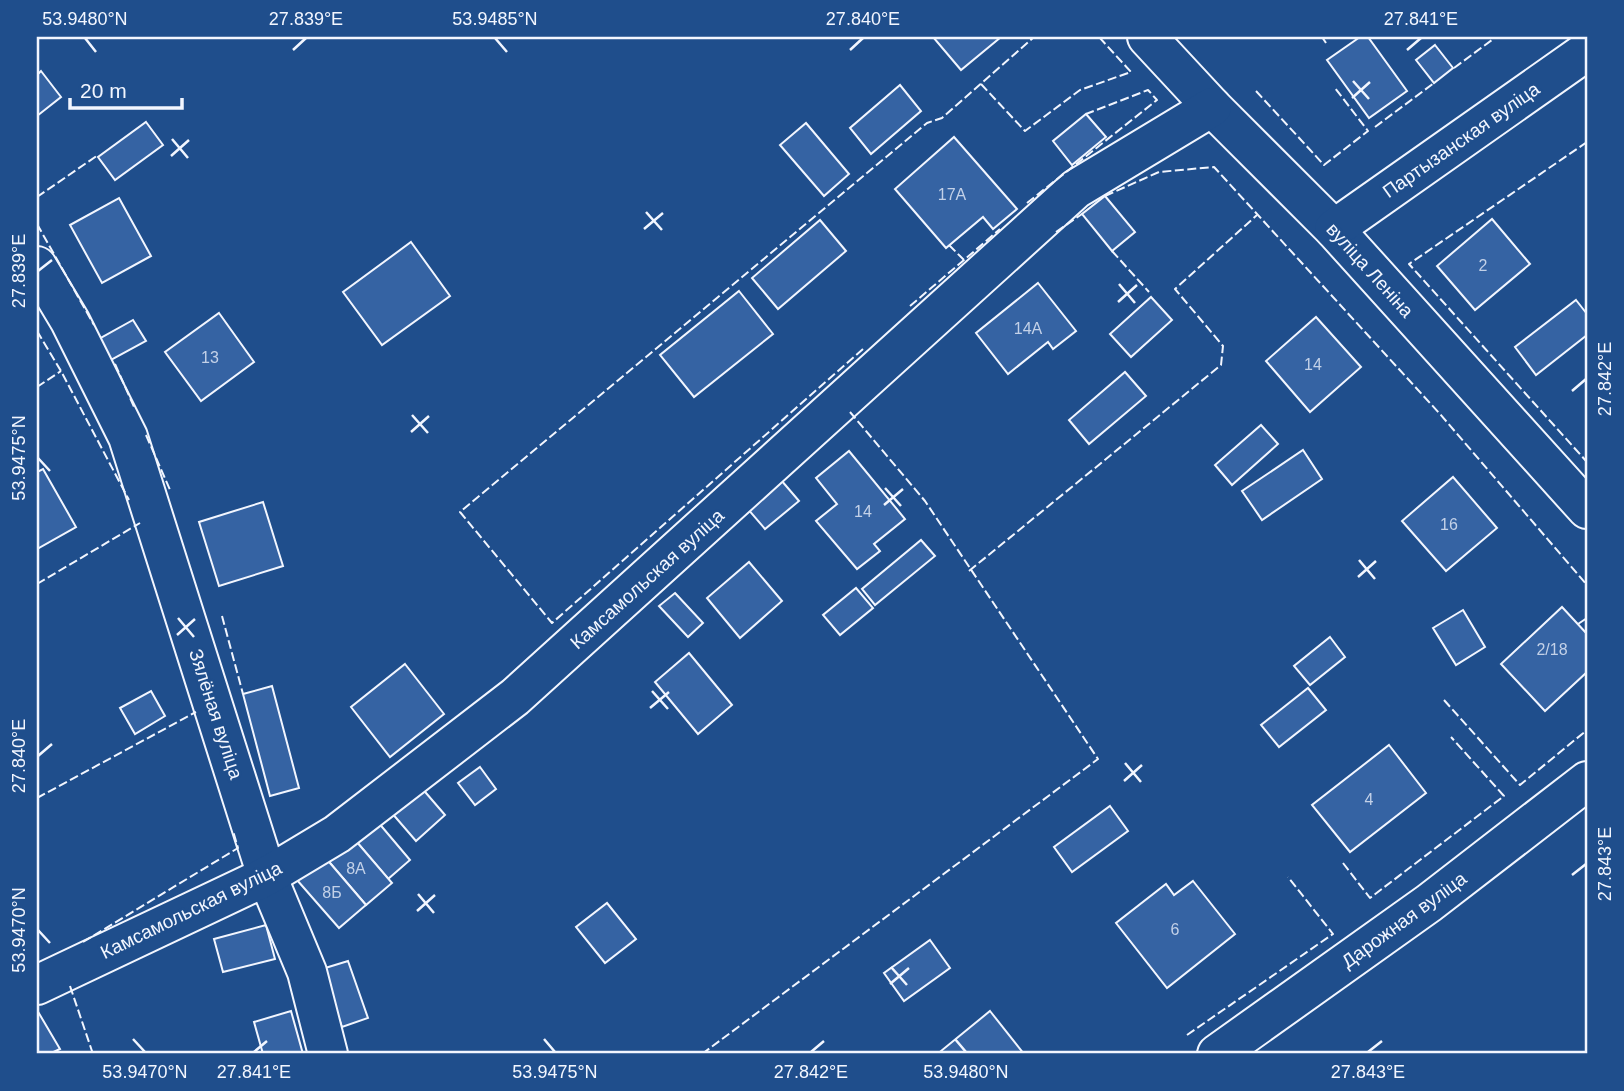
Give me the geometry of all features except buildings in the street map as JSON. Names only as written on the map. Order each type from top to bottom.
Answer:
[{"type":"street","name":"вуліца Леніна","points":[[1147,37],[1212,107],[1334,229],[1587,509]]},
{"type":"street","name":"Партызанская вуліца","points":[[1334,229],[1587,51]]},
{"type":"street","name":"Камсамольская вуліца","points":[[37,985],[267,876],[337,834],[515,696],[1076,189],[1212,107]]},
{"type":"street","name":"Зялёная вуліца","points":[[37,266],[70,321],[128,438],[267,876],[307,972],[328,1054]]},
{"type":"street","name":"Дарожная вуліца","points":[[1217,1054],[1429,903],[1587,781]]},
{"type":"fence","points":[[863,349],[552,623],[460,512],[927,123],[942,118],[1034,37]]},
{"type":"fence","points":[[981,84],[1025,131],[1080,90],[1131,72],[1099,37]]},
{"type":"fence","points":[[1322,37],[1326,43]]},
{"type":"fence","points":[[1454,68],[1496,37]]},
{"type":"fence","points":[[1375,127],[1434,83]]},
{"type":"fence","points":[[1256,91],[1324,165],[1368,131],[1335,88]]},
{"type":"fence","points":[[1027,203],[1157,100],[1148,90],[1086,114]]},
{"type":"fence","points":[[1587,142],[1409,264],[1587,462]]},
{"type":"fence","points":[[37,197],[98,155]]},
{"type":"fence","points":[[1105,196],[1159,172],[1214,167],[1440,414],[1587,585]]},
{"type":"fence","points":[[1056,232],[1082,214]]},
{"type":"fence","points":[[969,571],[1221,365],[1223,346],[1175,289],[1257,215]]},
{"type":"fence","points":[[37,224],[94,325]]},
{"type":"fence","points":[[949,245],[964,260],[1000,229]]},
{"type":"fence","points":[[1112,251],[1149,292]]},
{"type":"fence","points":[[910,306],[964,260]]},
{"type":"fence","points":[[37,331],[129,500]]},
{"type":"fence","points":[[115,364],[135,409]]},
{"type":"fence","points":[[37,387],[61,371]]},
{"type":"fence","points":[[702,1054],[1098,759],[925,501],[850,412]]},
{"type":"fence","points":[[146,435],[171,492]]},
{"type":"fence","points":[[37,584],[140,523]]},
{"type":"fence","points":[[222,616],[243,694]]},
{"type":"fence","points":[[1578,624],[1587,618]]},
{"type":"fence","points":[[1444,700],[1520,785],[1587,730]]},
{"type":"fence","points":[[37,798],[196,712]]},
{"type":"fence","points":[[1343,863],[1370,898],[1504,796],[1451,737]]},
{"type":"fence","points":[[83,942],[238,848],[233,831]]},
{"type":"fence","points":[[1187,1035],[1333,934],[1288,877]]},
{"type":"fence","points":[[70,986],[93,1054]]}]
